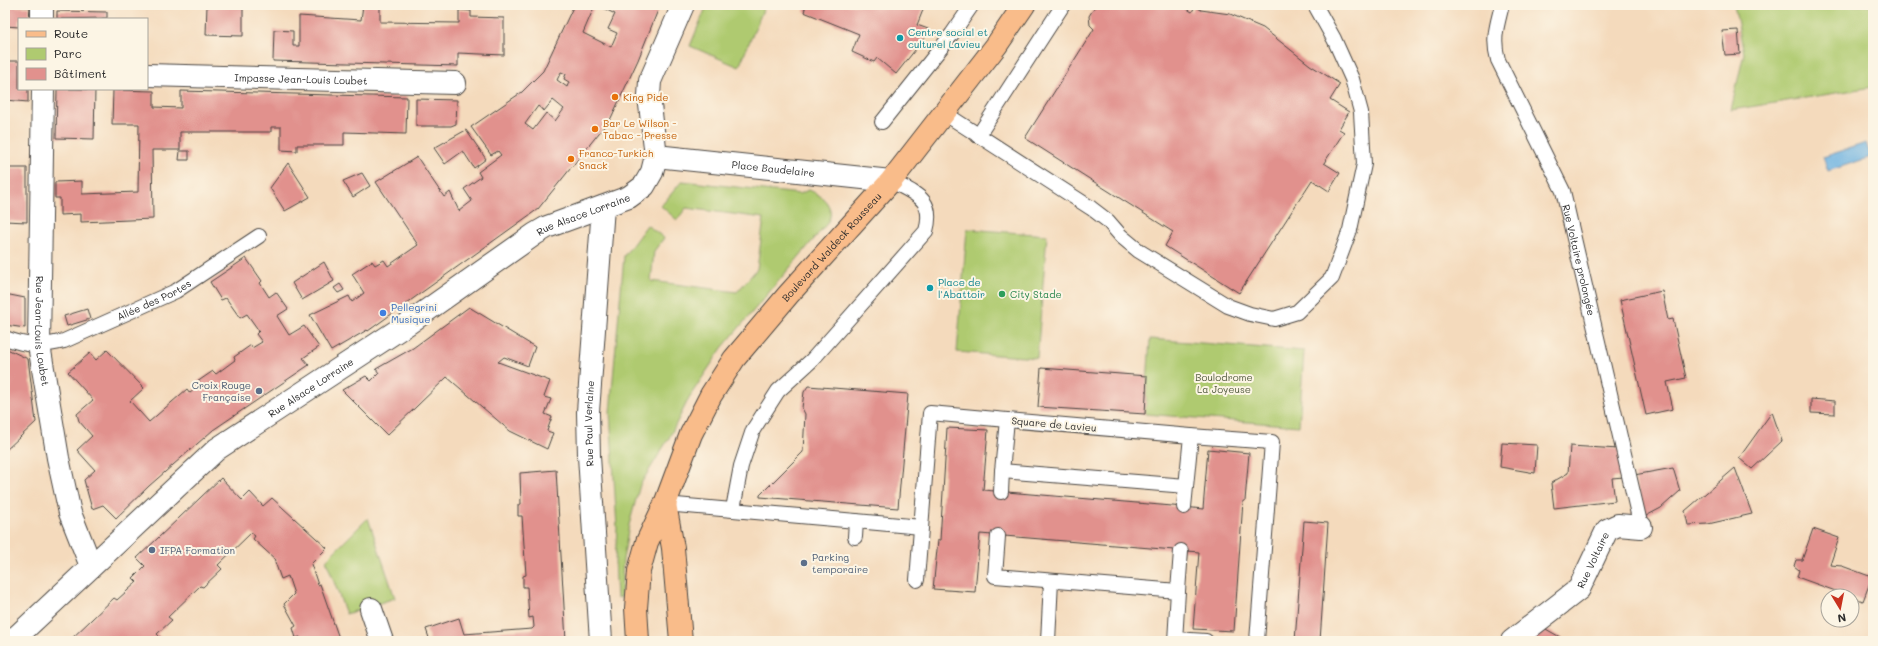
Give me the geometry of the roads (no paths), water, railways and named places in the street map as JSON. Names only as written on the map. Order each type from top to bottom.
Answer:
[{"type":"main road","name":"Boulevard Waldeck Rousseau","points":[[638,641],[636,608],[639,571],[647,542],[665,504],[691,434],[710,395],[734,358],[788,295],[891,182],[996,46],[1024,5]]},
{"type":"main road","points":[[665,504],[673,548],[680,641]]},
{"type":"street","points":[[42,5],[42,18]]},
{"type":"street","points":[[656,156],[649,96],[650,81],[683,5]]},
{"type":"street","name":"Impasse Jean-Louis Loubet","points":[[148,76],[455,83]]},
{"type":"street","name":"Rue Jean-Louis Loubet","points":[[42,90],[39,345],[58,458],[69,506],[91,566]]},
{"type":"street","name":"Place Baudelaire","points":[[656,156],[891,182]]},
{"type":"street","name":"Rue Alsace Lorraine","points":[[12,641],[217,449],[409,323],[535,234],[547,227],[629,197],[644,186],[652,172],[656,156]]},
{"type":"street","name":"Rue Paul Verlaine","points":[[601,641],[589,456],[588,412],[603,207]]},
{"type":"street","name":"Rue Voltaire","points":[[1512,641],[1579,589],[1607,530],[1618,525],[1641,527]]},
{"type":"street","points":[[371,609],[382,641]]},
{"type":"lane","points":[[882,122],[952,34],[972,5]]},
{"type":"lane","points":[[978,136],[1063,5]]},
{"type":"lane","points":[[944,113],[1091,208],[1108,221],[1121,236],[1139,251],[1228,306],[1250,314],[1274,319],[1297,312],[1332,278],[1350,230],[1364,164],[1361,112],[1352,79],[1334,40],[1315,5]]},
{"type":"lane","name":"Rue Voltaire prolongée","points":[[1502,5],[1495,34],[1494,46],[1498,60],[1563,191],[1641,527]]},
{"type":"lane","points":[[732,509],[741,466],[752,430],[778,391],[812,360],[926,231],[928,222],[925,202],[920,196],[891,182]]},
{"type":"lane","name":"Allée des Portes","points":[[5,338],[22,344],[39,345],[64,341],[176,291],[259,236]]},
{"type":"lane","points":[[916,580],[930,413],[1007,420]]},
{"type":"lane","name":"Square de Lavieu","points":[[1001,492],[1007,420],[1272,442],[1257,641]]},
{"type":"lane","points":[[1184,507],[1191,436]]},
{"type":"lane","points":[[1002,471],[1186,486]]},
{"type":"lane","points":[[665,504],[921,527]]},
{"type":"lane","points":[[855,537],[856,521]]},
{"type":"lane","points":[[998,536],[994,576],[1178,591]]},
{"type":"lane","points":[[1181,551],[1175,640],[1206,641]]},
{"type":"lane","points":[[1048,641],[1051,581]]},
{"type":"water","points":[[1866,143],[1871,157],[1828,171],[1823,157]]},
{"type":"place","name":"Centre social et culturel Lavieu","points":[[900,38]]},
{"type":"place","name":"King Pide","points":[[615,97]]},
{"type":"place","name":"Bar Le Wilson - Tabac - Presse","points":[[595,129]]},
{"type":"place","name":"Franco-Turkich Snack","points":[[571,159]]},
{"type":"place","name":"Place de l'Abattoir","points":[[930,288]]},
{"type":"place","name":"City Stade","points":[[1002,294]]},
{"type":"place","name":"Pellegrini Musique","points":[[383,313]]},
{"type":"place","name":"Croix Rouge Française","points":[[259,391]]},
{"type":"place","name":"IFPA Formation","points":[[152,550]]},
{"type":"place","name":"Parking temporaire","points":[[804,563]]},
{"type":"park label","name":"Boulodrome La Joyeuse","points":[[1224,382]]}]
